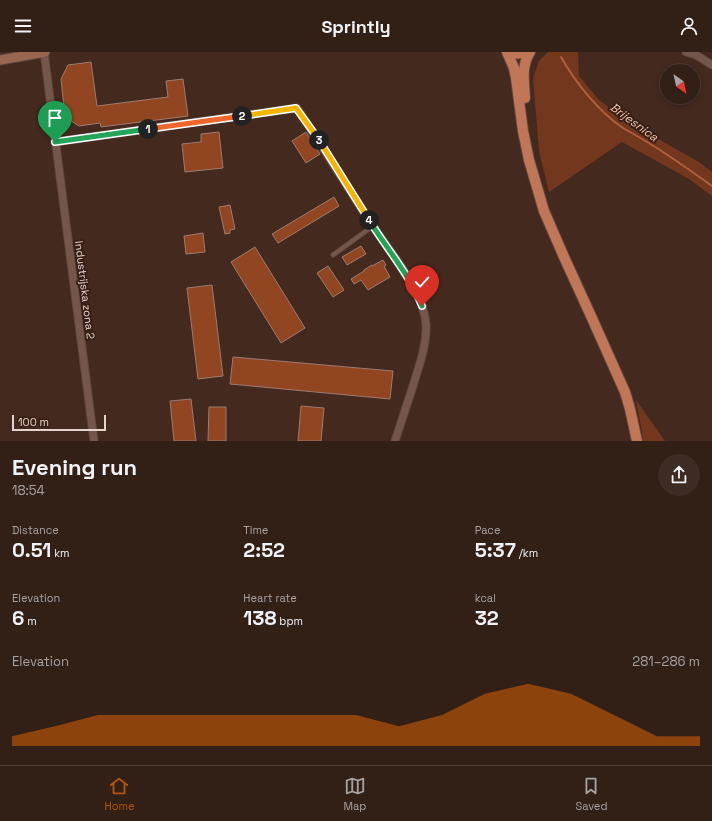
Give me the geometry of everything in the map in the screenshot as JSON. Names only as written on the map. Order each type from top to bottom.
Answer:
[{"type":"main road","points":[[0,60],[44,52]]},
{"type":"main road","points":[[508,52],[513,54],[527,52]]},
{"type":"main road","points":[[508,52],[513,64],[516,78],[523,131],[544,211],[625,392],[637,441]]},
{"type":"main road","points":[[526,144],[524,73],[525,64],[530,52]]},
{"type":"street","name":"Industrijska zona 2","points":[[44,52],[94,441]]},
{"type":"street","points":[[686,52],[696,55],[712,65]]},
{"type":"street","points":[[55,142],[296,108],[320,142],[372,226],[402,268],[416,291],[422,306],[426,324],[425,342],[421,362],[395,441]]},
{"type":"lane","points":[[333,255],[372,226]]},
{"type":"shaded area","points":[[548,52],[578,52],[579,76],[599,100],[630,123],[699,162],[712,172],[712,196],[689,179],[622,142],[549,192],[539,151],[533,78],[539,61]]},
{"type":"shaded area","points":[[636,400],[665,441],[643,441]]},
{"type":"building","points":[[91,62],[97,106],[168,97],[166,81],[183,79],[188,116],[101,127],[100,123],[79,126],[65,117],[61,79],[68,65]]},
{"type":"building","points":[[219,132],[223,168],[185,172],[182,144],[201,142],[201,134]]},
{"type":"building","points":[[306,132],[320,154],[306,163],[292,141]]},
{"type":"building","points":[[334,197],[339,206],[278,243],[272,234]]},
{"type":"building","points":[[230,205],[235,229],[230,230],[230,233],[225,234],[219,207]]},
{"type":"building","points":[[203,233],[205,252],[186,254],[184,236]]},
{"type":"building","points":[[361,246],[366,254],[347,265],[342,257]]},
{"type":"building","points":[[255,247],[305,328],[281,343],[231,262]]},
{"type":"building","points":[[383,260],[386,265],[384,266],[390,277],[368,290],[361,280],[354,284],[351,279],[372,265]]},
{"type":"building","points":[[328,266],[344,290],[333,297],[317,273]]},
{"type":"building","points":[[212,285],[223,376],[198,379],[187,288]]},
{"type":"building","points":[[233,357],[393,371],[390,399],[230,384]]},
{"type":"building","points":[[191,399],[196,441],[174,441],[170,401]]},
{"type":"building","points":[[301,406],[324,408],[321,441],[298,441]]},
{"type":"building","points":[[209,407],[226,407],[226,441],[208,441]]},
{"type":"waterway","name":"Brijesnica","points":[[561,57],[588,96],[605,114],[623,128],[670,156],[712,186]]},
{"type":"route","points":[[55,142],[296,108],[320,142],[372,226],[407,275],[422,306]]}]
